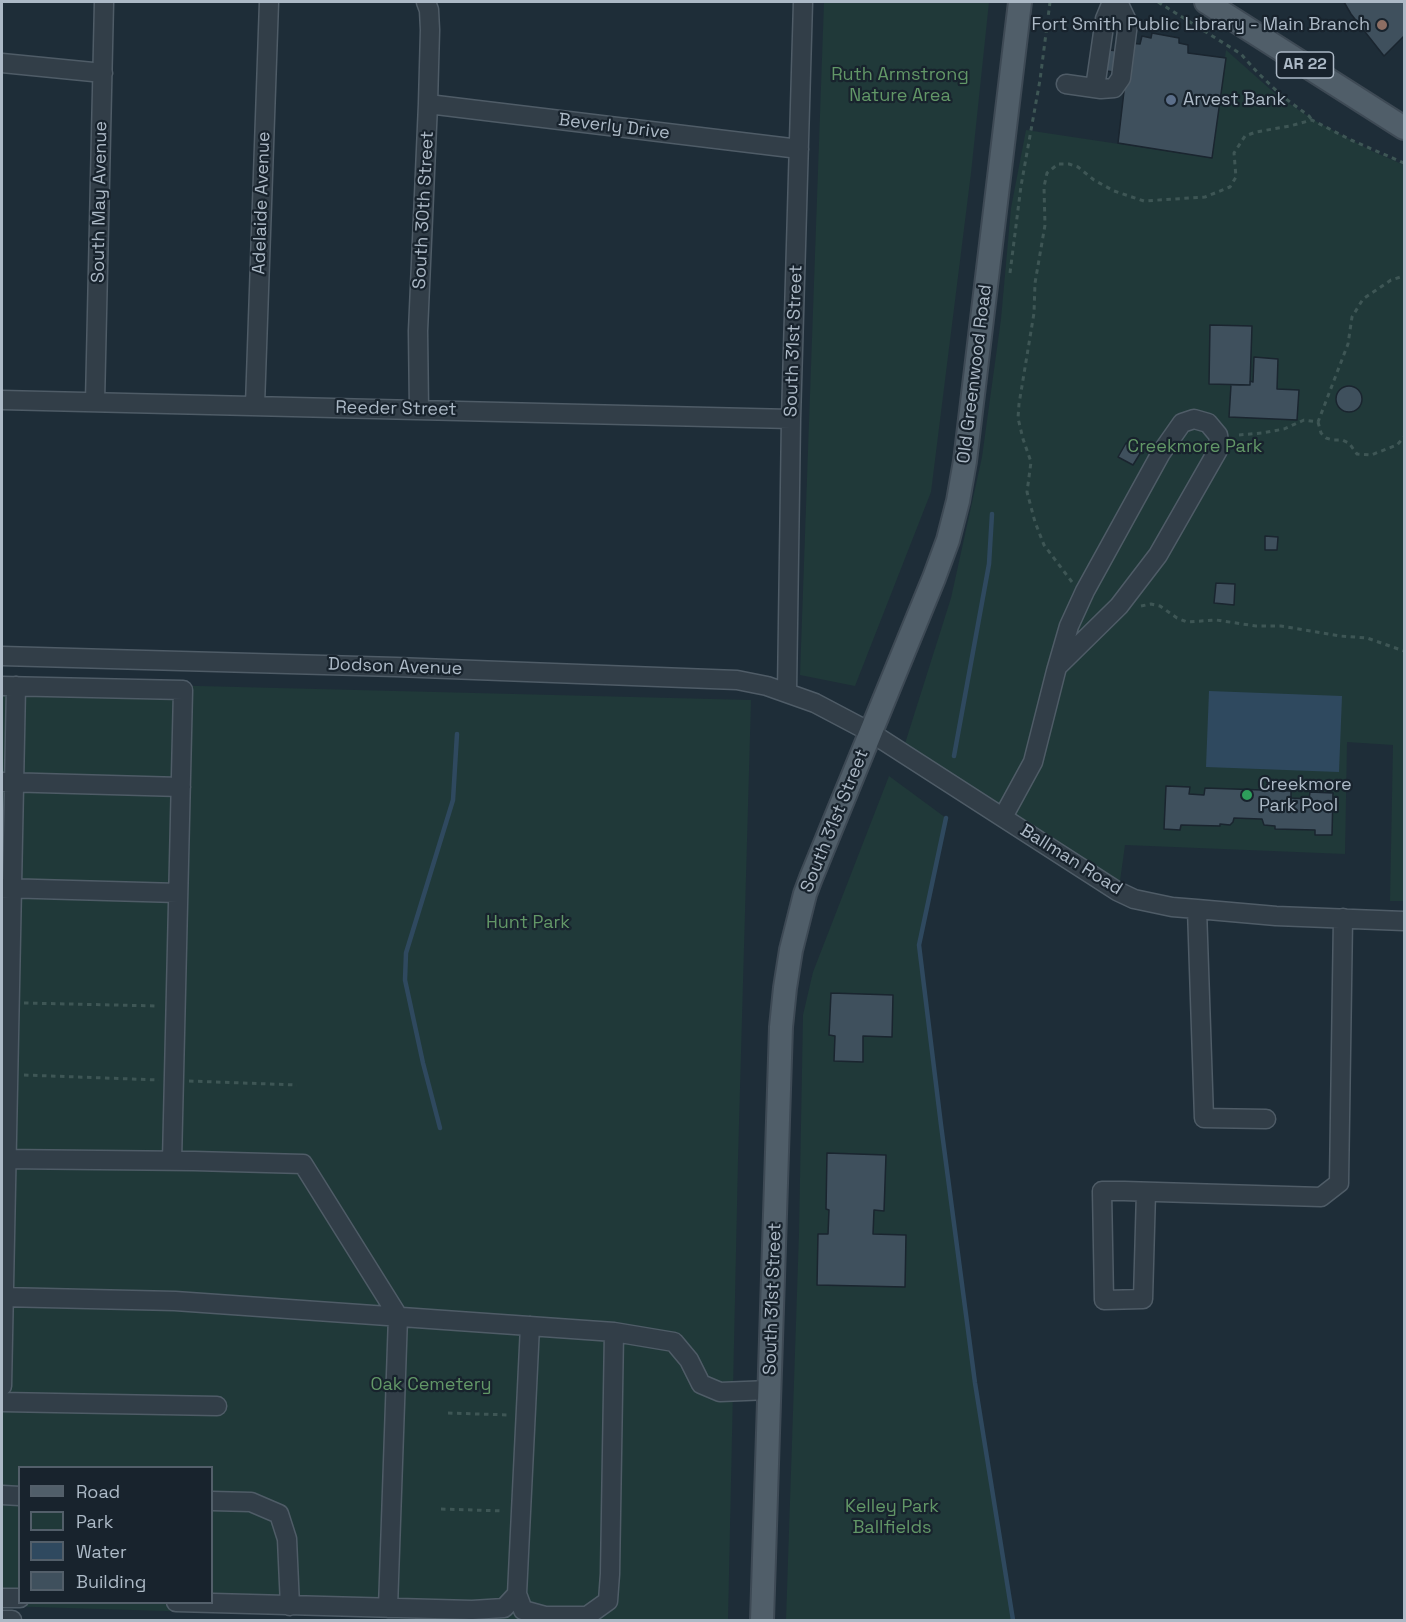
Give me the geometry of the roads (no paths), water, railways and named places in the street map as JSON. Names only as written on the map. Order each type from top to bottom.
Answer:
[{"type":"main road","name":"Old Greenwood Road","points":[[870,732],[934,578],[948,540],[958,501],[965,461],[1020,2]]},
{"type":"main road","name":"AR 22","points":[[1206,2],[1404,128]]},
{"type":"main road","name":"South 31st Street","points":[[762,1620],[781,1027],[785,988],[791,950],[805,894],[870,732]]},
{"type":"street","name":"South May Avenue","points":[[95,402],[104,2]]},
{"type":"street","name":"Adelaide Avenue","points":[[255,405],[269,2]]},
{"type":"street","name":"South 31st Street","points":[[802,2],[786,692],[815,703],[870,732]]},
{"type":"street","points":[[1066,84],[1114,88],[1121,78],[1128,23],[1115,2]]},
{"type":"street","name":"South 30th Street","points":[[419,410],[418,331],[428,104],[427,6]]},
{"type":"street","points":[[2,63],[103,73]]},
{"type":"street","name":"Beverly Drive","points":[[428,104],[799,149]]},
{"type":"street","name":"Reeder Street","points":[[2,400],[791,419]]},
{"type":"street","points":[[1003,817],[1033,762],[1058,666],[1069,626],[1084,591],[1161,453],[1182,423],[1194,419],[1208,423],[1218,435],[1218,450],[1158,555],[1119,606],[1058,666]]},
{"type":"street","name":"Dodson Avenue","points":[[2,656],[716,678],[737,680],[786,692]]},
{"type":"street","points":[[2,1386],[4,1159],[9,1003],[7,888],[9,686],[183,690],[172,1161]]},
{"type":"street","name":"Ballman Road","points":[[870,732],[1117,891],[1134,899],[1172,907],[1276,916],[1404,921]]},
{"type":"street","points":[[8,783],[181,788]]},
{"type":"street","points":[[7,888],[178,893]]},
{"type":"street","points":[[1197,909],[1204,1118],[1266,1119]]},
{"type":"street","points":[[1146,1192],[1143,1299],[1104,1300],[1102,1191],[1146,1192],[1322,1197],[1338,1183],[1343,918]]},
{"type":"street","points":[[4,1159],[303,1164],[398,1316],[388,1608]]},
{"type":"street","points":[[2,1297],[175,1301],[614,1332],[674,1342],[689,1360],[701,1384],[720,1392],[770,1390]]},
{"type":"street","points":[[530,1326],[517,1594],[523,1610],[545,1616],[587,1616],[608,1601],[614,1332]]},
{"type":"street","points":[[2,1402],[217,1406]]},
{"type":"street","points":[[2,1495],[18,1496]]},
{"type":"street","points":[[213,1501],[251,1502],[279,1514],[287,1539],[290,1606]]},
{"type":"street","points":[[213,1603],[472,1610],[504,1608],[517,1594]]},
{"type":"street","points":[[2,1598],[18,1598]]},
{"type":"street","points":[[2,1620],[12,1620]]},
{"type":"water","points":[[1209,691],[1342,696],[1339,772],[1206,767]]},
{"type":"waterway","points":[[954,756],[989,564],[992,514]]},
{"type":"waterway","points":[[440,1128],[405,980],[406,953],[453,800],[457,734]]},
{"type":"waterway","points":[[946,818],[919,945],[975,1383],[1013,1620]]},
{"type":"place","name":"Fort Smith Public Library - Main Branch","points":[[1382,25]]},
{"type":"place","name":"Arvest Bank","points":[[1171,100]]},
{"type":"place","name":"Creekmore Park Pool","points":[[1247,795]]},
{"type":"park label","name":"Ruth Armstrong Nature Area","points":[[900,85]]},
{"type":"park label","name":"Creekmore Park","points":[[1195,447]]},
{"type":"park label","name":"Hunt Park","points":[[528,923]]},
{"type":"park label","name":"Oak Cemetery","points":[[431,1385]]},
{"type":"park label","name":"Kelley Park Ballfields","points":[[892,1517]]}]
